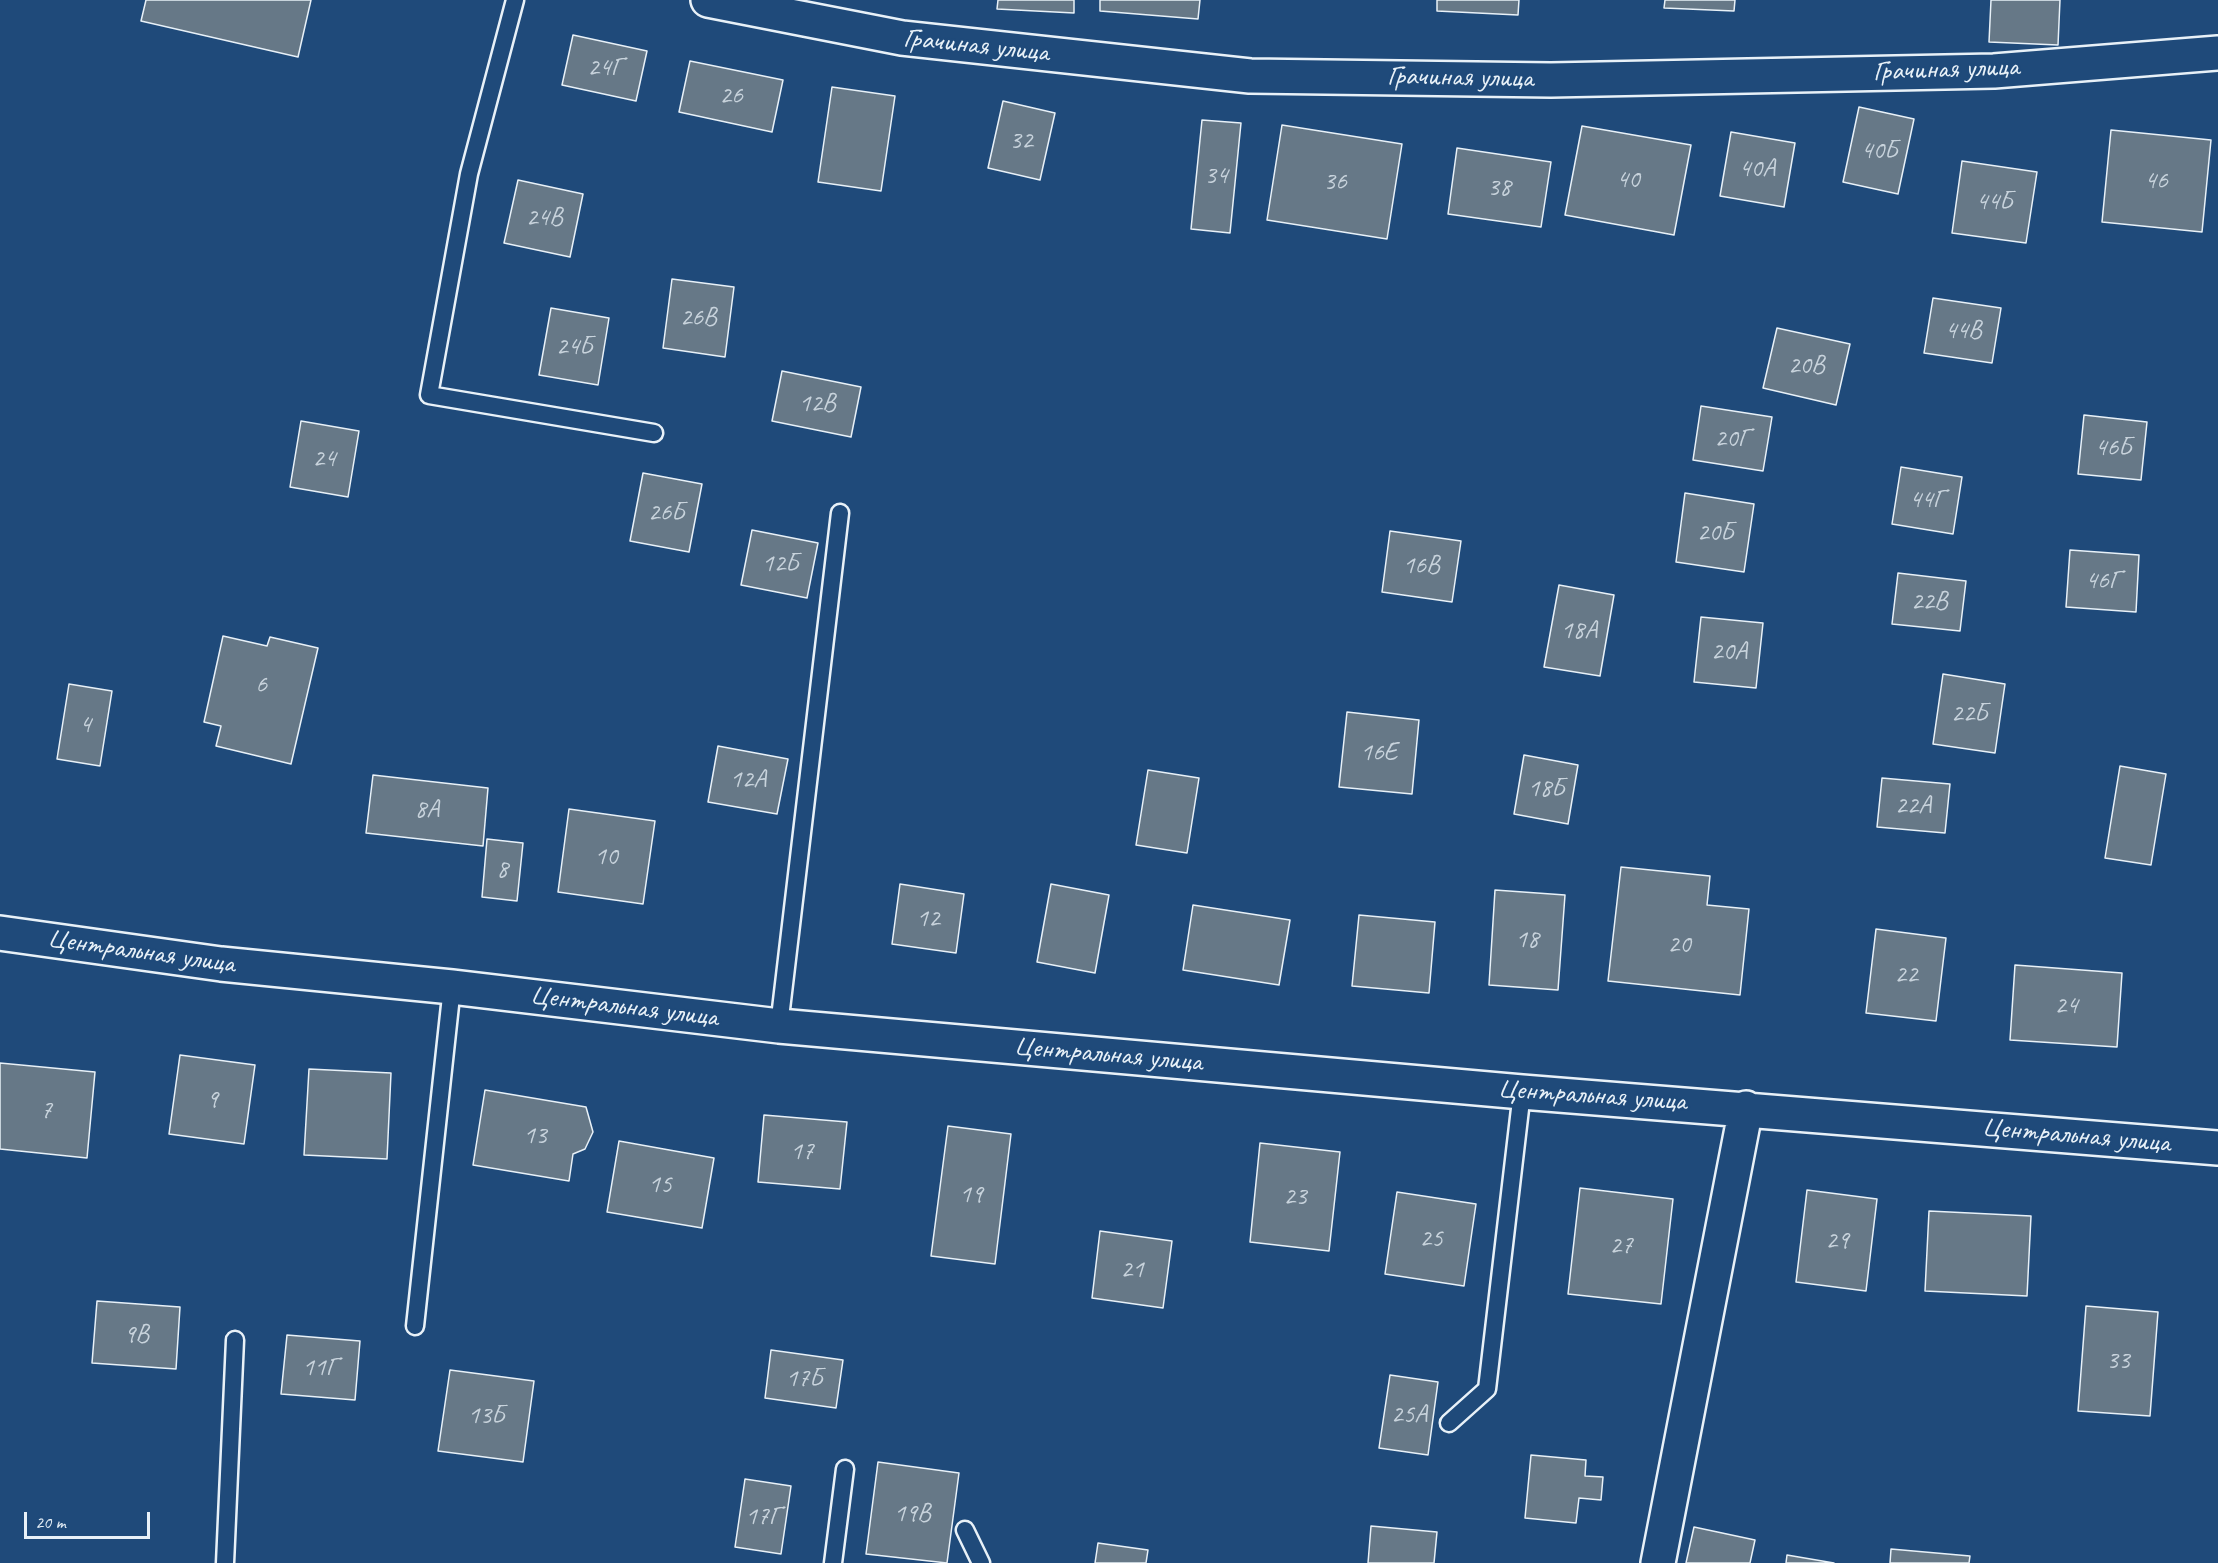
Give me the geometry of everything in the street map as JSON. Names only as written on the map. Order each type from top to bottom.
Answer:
[{"type":"street","name":"Грачиная улица","points":[[708,0],[902,38],[1251,76],[1551,80],[1982,71],[2218,53]]},
{"type":"street","name":"Центральная улица","points":[[0,933],[221,964],[452,987],[779,1026],[1522,1092],[1746,1108],[2218,1148]]},
{"type":"street","points":[[1658,1563],[1746,1108]]},
{"type":"lane","points":[[515,0],[469,174],[429,394],[654,433]]},
{"type":"lane","points":[[779,1026],[840,513]]},
{"type":"lane","points":[[415,1326],[452,987]]},
{"type":"lane","points":[[1449,1423],[1486,1389],[1522,1092]]},
{"type":"lane","points":[[225,1563],[235,1340]]},
{"type":"lane","points":[[833,1563],[845,1469]]},
{"type":"lane","points":[[965,1530],[981,1563]]},
{"type":"building","points":[[146,0],[311,0],[298,57],[141,21]]},
{"type":"building","points":[[998,0],[1074,0],[1074,13],[997,9]]},
{"type":"building","points":[[1100,0],[1200,0],[1198,19],[1100,11]]},
{"type":"building","points":[[1437,0],[1519,0],[1518,15],[1437,11]]},
{"type":"building","points":[[1665,0],[1735,0],[1734,11],[1664,8]]},
{"type":"building","points":[[1991,0],[2060,0],[2058,45],[1989,42]]},
{"type":"building","points":[[573,35],[647,51],[636,101],[562,85]]},
{"type":"building","points":[[690,61],[783,80],[772,132],[679,112]]},
{"type":"building","points":[[832,87],[895,96],[881,191],[818,182]]},
{"type":"building","points":[[1003,101],[1055,113],[1040,180],[988,168]]},
{"type":"building","points":[[1859,107],[1914,119],[1898,194],[1843,182]]},
{"type":"building","points":[[1202,120],[1241,123],[1230,233],[1191,229]]},
{"type":"building","points":[[1282,125],[1402,144],[1387,239],[1267,220]]},
{"type":"building","points":[[1582,126],[1691,145],[1674,235],[1565,215]]},
{"type":"building","points":[[2111,130],[2211,140],[2202,232],[2102,222]]},
{"type":"building","points":[[1731,132],[1795,143],[1784,207],[1720,196]]},
{"type":"building","points":[[1457,148],[1551,162],[1541,227],[1448,214]]},
{"type":"building","points":[[1962,161],[2037,172],[2026,243],[1952,233]]},
{"type":"building","points":[[518,180],[583,194],[570,257],[504,243]]},
{"type":"building","points":[[672,279],[734,287],[725,357],[663,348]]},
{"type":"building","points":[[1933,298],[2001,308],[1992,363],[1924,353]]},
{"type":"building","points":[[551,308],[609,318],[598,385],[539,375]]},
{"type":"building","points":[[1777,328],[1850,344],[1836,405],[1763,388]]},
{"type":"building","points":[[782,371],[861,387],[851,437],[772,421]]},
{"type":"building","points":[[1701,406],[1772,417],[1763,471],[1693,460]]},
{"type":"building","points":[[2084,415],[2147,422],[2141,480],[2078,474]]},
{"type":"building","points":[[301,421],[359,431],[348,497],[290,487]]},
{"type":"building","points":[[1901,467],[1962,477],[1953,534],[1892,524]]},
{"type":"building","points":[[643,473],[702,484],[689,552],[630,541]]},
{"type":"building","points":[[1685,493],[1754,504],[1744,572],[1676,562]]},
{"type":"building","points":[[752,530],[818,543],[807,598],[741,585]]},
{"type":"building","points":[[1390,531],[1461,541],[1452,602],[1382,592]]},
{"type":"building","points":[[2070,550],[2139,555],[2136,612],[2066,607]]},
{"type":"building","points":[[1898,573],[1966,581],[1960,631],[1892,624]]},
{"type":"building","points":[[1559,585],[1614,595],[1600,676],[1544,667]]},
{"type":"building","points":[[1701,617],[1763,623],[1756,688],[1694,682]]},
{"type":"building","points":[[223,636],[267,646],[270,637],[318,648],[291,764],[216,746],[221,726],[204,722]]},
{"type":"building","points":[[1943,674],[2005,684],[1995,753],[1933,744]]},
{"type":"building","points":[[69,684],[112,691],[100,766],[57,759]]},
{"type":"building","points":[[1347,712],[1419,720],[1412,794],[1339,787]]},
{"type":"building","points":[[718,746],[788,759],[777,814],[708,802]]},
{"type":"building","points":[[1524,755],[1578,765],[1568,824],[1514,814]]},
{"type":"building","points":[[2120,766],[2166,774],[2151,865],[2105,858]]},
{"type":"building","points":[[1148,770],[1199,778],[1187,853],[1136,845]]},
{"type":"building","points":[[373,775],[488,788],[483,846],[366,833]]},
{"type":"building","points":[[1882,778],[1950,784],[1945,833],[1877,827]]},
{"type":"building","points":[[569,809],[655,821],[643,904],[558,892]]},
{"type":"building","points":[[487,839],[523,843],[517,901],[482,897]]},
{"type":"building","points":[[1621,867],[1710,876],[1707,905],[1749,909],[1740,995],[1608,981]]},
{"type":"building","points":[[900,884],[964,894],[956,953],[892,944]]},
{"type":"building","points":[[1051,884],[1109,895],[1095,973],[1037,962]]},
{"type":"building","points":[[1495,890],[1565,895],[1558,990],[1489,985]]},
{"type":"building","points":[[1193,905],[1290,920],[1279,985],[1183,970]]},
{"type":"building","points":[[1359,915],[1435,922],[1429,993],[1352,986]]},
{"type":"building","points":[[1876,929],[1946,938],[1936,1021],[1866,1013]]},
{"type":"building","points":[[2015,965],[2122,973],[2117,1047],[2010,1040]]},
{"type":"building","points":[[180,1055],[255,1065],[244,1144],[169,1134]]},
{"type":"building","points":[[0,1063],[95,1072],[87,1158],[0,1149]]},
{"type":"building","points":[[309,1069],[391,1073],[387,1159],[304,1155]]},
{"type":"building","points":[[485,1090],[586,1107],[593,1132],[585,1149],[573,1154],[569,1181],[473,1165]]},
{"type":"building","points":[[764,1115],[847,1122],[840,1189],[758,1182]]},
{"type":"building","points":[[948,1126],[1011,1134],[995,1264],[931,1256]]},
{"type":"building","points":[[619,1141],[714,1158],[702,1228],[607,1212]]},
{"type":"building","points":[[1260,1143],[1340,1152],[1329,1251],[1250,1242]]},
{"type":"building","points":[[1580,1188],[1673,1199],[1661,1304],[1568,1294]]},
{"type":"building","points":[[1807,1190],[1877,1199],[1866,1291],[1796,1282]]},
{"type":"building","points":[[1397,1192],[1476,1204],[1464,1286],[1385,1274]]},
{"type":"building","points":[[1929,1211],[2031,1216],[2027,1296],[1925,1291]]},
{"type":"building","points":[[1100,1231],[1172,1241],[1163,1308],[1092,1298]]},
{"type":"building","points":[[97,1301],[180,1307],[176,1369],[92,1363]]},
{"type":"building","points":[[2086,1306],[2158,1312],[2150,1416],[2078,1411]]},
{"type":"building","points":[[287,1335],[360,1341],[355,1400],[281,1394]]},
{"type":"building","points":[[771,1350],[843,1360],[836,1408],[765,1398]]},
{"type":"building","points":[[450,1370],[534,1381],[523,1462],[438,1451]]},
{"type":"building","points":[[1390,1375],[1438,1382],[1428,1455],[1379,1448]]},
{"type":"building","points":[[1531,1455],[1586,1460],[1585,1476],[1603,1477],[1601,1500],[1579,1498],[1576,1523],[1525,1518]]},
{"type":"building","points":[[878,1462],[959,1473],[947,1563],[866,1554]]},
{"type":"building","points":[[745,1479],[791,1486],[781,1554],[735,1547]]},
{"type":"building","points":[[1371,1526],[1437,1532],[1434,1563],[1368,1563]]},
{"type":"building","points":[[1694,1527],[1755,1540],[1750,1563],[1686,1563]]},
{"type":"building","points":[[1098,1543],[1148,1550],[1146,1563],[1095,1563]]},
{"type":"building","points":[[1891,1549],[1970,1556],[1969,1563],[1890,1563]]},
{"type":"building","points":[[1787,1555],[1834,1563],[1786,1563]]}]
